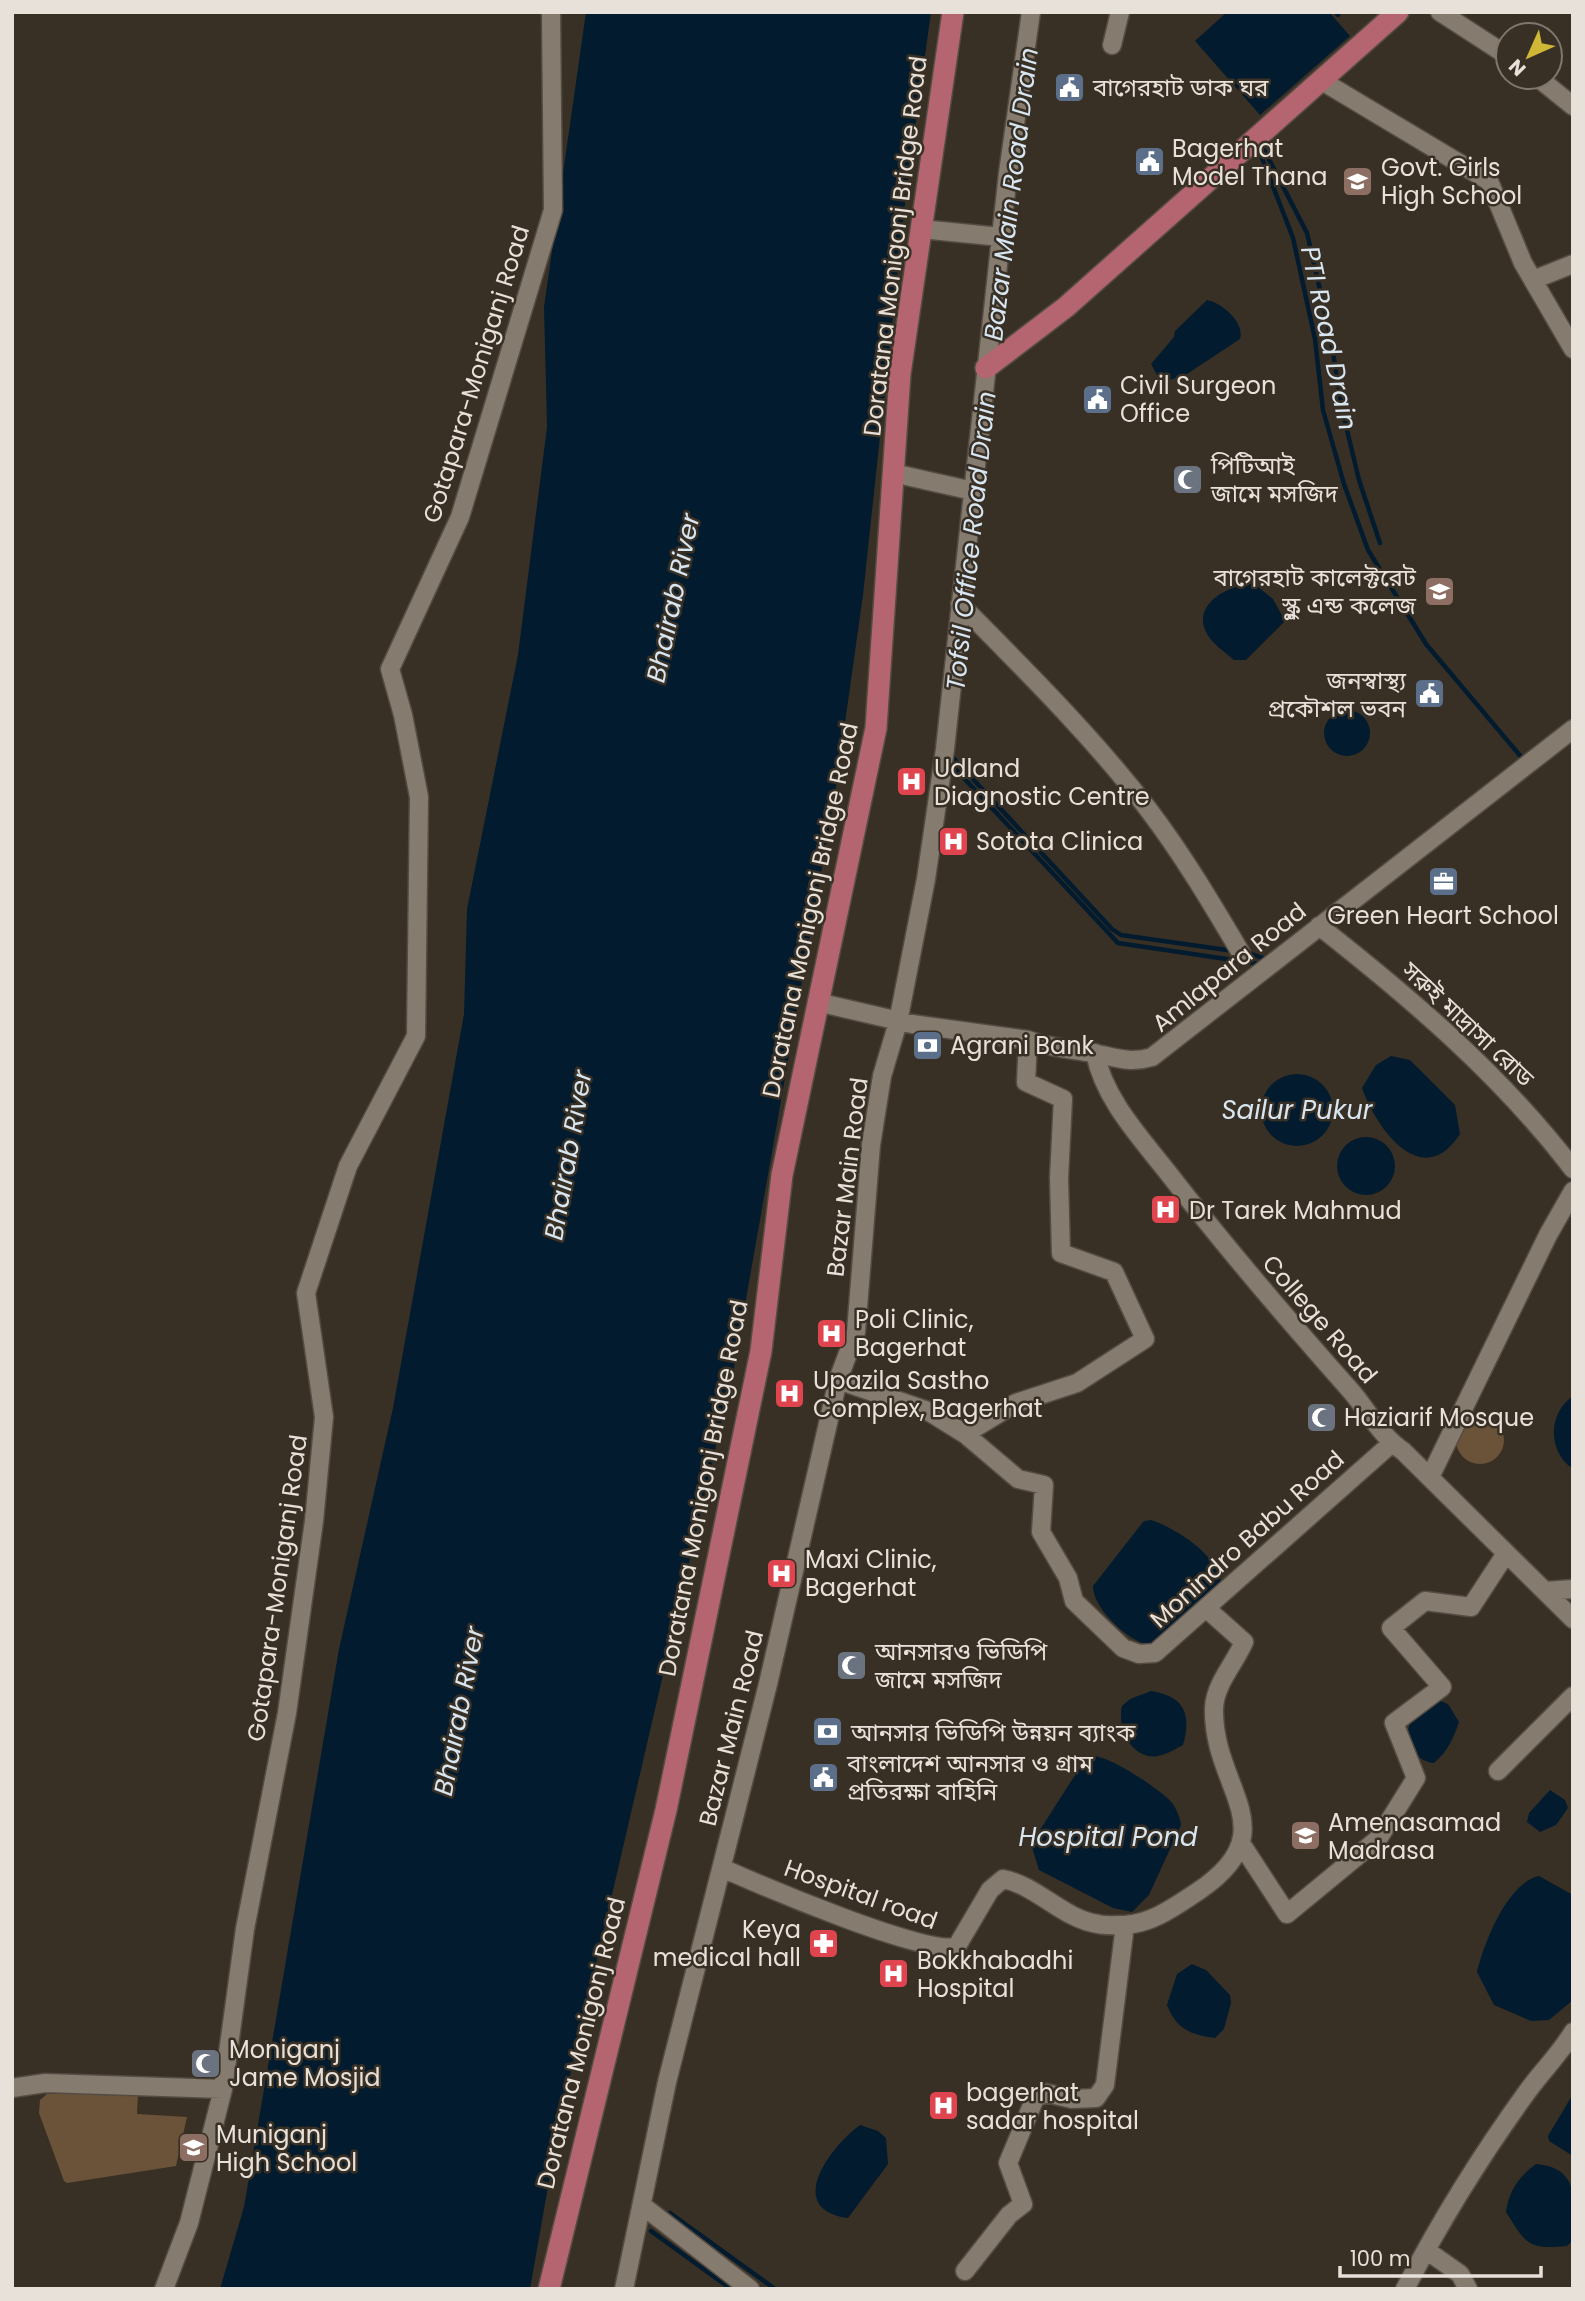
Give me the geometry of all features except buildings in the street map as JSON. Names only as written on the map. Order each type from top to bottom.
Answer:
[{"type":"main road","name":"Doratana Monigonj Bridge Road","points":[[666,1810],[761,1351],[782,1175],[876,728],[900,374],[953,12]]},
{"type":"main road","points":[[986,368],[1066,307],[1398,12]]},
{"type":"main road","name":"Doratana Monigonj Road","points":[[549,2289],[666,1810]]},
{"type":"street","name":"Gotapara-Moniganj Road","points":[[164,2289],[189,2223],[223,2089],[245,1929],[287,1713],[314,1521],[324,1418],[306,1293],[348,1166],[416,1036],[419,797],[403,715],[390,668],[460,517],[553,210],[551,12]]},
{"type":"street","name":"Bazar Main Road","points":[[624,2289],[667,2082],[722,1868],[838,1380],[856,1332],[871,1145],[882,1076],[898,1022],[926,879],[1001,237],[1031,12]]},
{"type":"street","points":[[1112,45],[1120,12]]},
{"type":"street","points":[[1440,12],[1494,47]]},
{"type":"street","points":[[1322,81],[1489,181],[1510,236],[1573,349]]},
{"type":"street","points":[[1554,91],[1573,106]]},
{"type":"street","points":[[921,229],[1001,237]]},
{"type":"street","points":[[1533,280],[1573,264]]},
{"type":"street","points":[[893,473],[972,491]]},
{"type":"street","points":[[960,604],[1076,725],[1148,809],[1200,882],[1241,953]]},
{"type":"street","name":"Amlapara Road","points":[[817,1002],[898,1022],[1028,1040],[1045,1046],[1095,1053],[1120,1060],[1140,1061],[1163,1051],[1573,729]]},
{"type":"street","name":"সরুই মাদ্রাসা রোড","points":[[1319,926],[1370,966],[1485,1068],[1573,1169]]},
{"type":"street","points":[[965,1434],[1016,1404],[1077,1383],[1145,1339],[1114,1272],[1061,1253],[1059,1178],[1063,1099],[1026,1082],[1028,1040]]},
{"type":"street","name":"College Road","points":[[1095,1053],[1100,1078],[1155,1157],[1279,1312],[1353,1394],[1392,1443],[1430,1477],[1504,1555],[1573,1619]]},
{"type":"street","points":[[1430,1477],[1548,1235],[1573,1191]]},
{"type":"street","name":"Monindro Babu Road","points":[[838,1380],[928,1411],[965,1434],[1018,1479],[1044,1485],[1041,1532],[1068,1577],[1073,1601],[1123,1648],[1139,1654],[1156,1653],[1392,1443]]},
{"type":"street","points":[[1242,1845],[1287,1914],[1378,1839],[1416,1778],[1394,1723],[1442,1687],[1391,1628],[1425,1601],[1471,1607],[1504,1555]]},
{"type":"street","points":[[1545,1591],[1573,1589]]},
{"type":"street","points":[[965,2271],[1009,2215],[1023,2204],[1008,2163],[1035,2098],[1046,2093],[1072,2099],[1096,2098],[1105,2085],[1125,1925],[1145,1923],[1218,1878],[1229,1867],[1242,1845],[1244,1827],[1239,1801],[1219,1752],[1214,1710],[1215,1697],[1244,1642],[1207,1609]]},
{"type":"street","points":[[1498,1771],[1573,1696]]},
{"type":"street","name":"Hospital road","points":[[722,1868],[837,1914],[927,1946],[949,1950],[957,1946],[990,1890],[1003,1880],[1031,1890],[1088,1921],[1125,1925]]},
{"type":"street","points":[[1405,2289],[1426,2249],[1521,2099],[1573,2032]]},
{"type":"street","points":[[12,2088],[45,2083],[223,2089]]},
{"type":"street","points":[[643,2206],[750,2289]]},
{"type":"street","points":[[1426,2249],[1460,2274],[1468,2289]]},
{"type":"shaded area","points":[[1480,1416],[1497,1423],[1504,1440],[1497,1457],[1480,1464],[1463,1457],[1456,1440],[1463,1423]]},
{"type":"shaded area","points":[[138,2093],[137,2114],[187,2117],[176,2166],[67,2183],[64,2181],[39,2113],[40,2100],[47,2094]]},
{"type":"water","name":"Bhairab River","points":[[586,12],[931,12],[906,194],[863,595],[835,794],[733,1373],[560,2119],[530,2289],[220,2289],[244,2207],[339,1649],[393,1408],[464,1014],[467,909],[518,655],[547,427],[544,307]]},
{"type":"water","points":[[1227,12],[1329,12],[1350,36],[1260,115],[1195,41]]},
{"type":"water","points":[[1207,300],[1231,314],[1239,326],[1240,339],[1184,376],[1161,382],[1151,364],[1174,337],[1175,331]]},
{"type":"water","points":[[1253,583],[1273,599],[1285,621],[1246,660],[1234,660],[1208,636],[1203,622],[1204,612],[1216,597],[1224,592]]},
{"type":"water","points":[[1347,710],[1364,716],[1370,733],[1364,750],[1347,756],[1330,750],[1324,733],[1330,716]]},
{"type":"water","points":[[1391,1056],[1410,1060],[1455,1105],[1460,1134],[1445,1151],[1431,1157],[1416,1156],[1389,1136],[1378,1120],[1362,1088],[1376,1065]]},
{"type":"water","name":"Sailur Pukur","points":[[1304,1074],[1323,1084],[1331,1096],[1331,1124],[1323,1136],[1311,1144],[1290,1146],[1271,1136],[1263,1124],[1261,1103],[1271,1084],[1283,1076]]},
{"type":"water","points":[[1366,1137],[1382,1142],[1390,1150],[1395,1166],[1390,1182],[1382,1190],[1366,1195],[1350,1190],[1342,1182],[1337,1166],[1342,1150],[1350,1142]]},
{"type":"water","points":[[1573,1396],[1573,1469],[1559,1453],[1554,1433],[1559,1413]]},
{"type":"water","points":[[1151,1520],[1172,1529],[1204,1552],[1218,1571],[1221,1581],[1150,1645],[1132,1638],[1113,1623],[1099,1604],[1093,1586],[1144,1521]]},
{"type":"water","points":[[1151,1691],[1162,1693],[1178,1702],[1186,1716],[1183,1745],[1155,1756],[1145,1755],[1133,1747],[1128,1741],[1121,1720],[1122,1706],[1130,1699]]},
{"type":"water","points":[[1438,1700],[1448,1704],[1459,1722],[1450,1744],[1434,1763],[1426,1761],[1414,1752],[1408,1739],[1408,1731],[1416,1714]]},
{"type":"water","name":"Hospital Pond","points":[[1093,1756],[1123,1767],[1158,1791],[1173,1804],[1180,1819],[1181,1825],[1149,1895],[1132,1912],[1113,1908],[1039,1870],[1031,1844],[1084,1761]]},
{"type":"water","points":[[1550,1790],[1565,1800],[1568,1808],[1556,1825],[1540,1832],[1527,1822],[1529,1813]]},
{"type":"water","points":[[1539,1876],[1573,1895],[1573,2000],[1549,2020],[1531,2021],[1494,2005],[1477,1972],[1491,1931],[1507,1902],[1527,1881]]},
{"type":"water","points":[[1192,1964],[1206,1970],[1230,1995],[1231,2003],[1224,2029],[1215,2038],[1185,2029],[1175,2020],[1167,2005],[1177,1974]]},
{"type":"water","points":[[1573,2094],[1573,2156],[1549,2141],[1548,2136]]},
{"type":"water","points":[[860,2125],[878,2131],[886,2138],[888,2164],[848,2218],[829,2212],[818,2203],[816,2190],[826,2161]]},
{"type":"water","points":[[1536,2164],[1562,2173],[1572,2190],[1573,2240],[1567,2246],[1544,2247],[1529,2242],[1506,2212],[1515,2185]]},
{"type":"waterway","name":"PTI Road Drain","points":[[1261,144],[1307,233],[1330,334],[1342,409],[1359,480],[1380,543]]},
{"type":"waterway","name":"Tofsil Office Road Drain","points":[[1257,145],[1293,238],[1315,339],[1323,410],[1344,484],[1368,550],[1426,644],[1528,765],[1267,965],[1118,943],[947,760],[989,369],[1086,294],[1257,145]]},
{"type":"waterway","points":[[945,749],[1112,929],[1121,935],[1248,953],[1275,962],[1162,1051],[1139,1060],[1120,1060],[1096,1052],[1045,1046],[1028,1039],[981,1035],[912,1017],[898,1025],[925,886],[945,749]]},
{"type":"waterway","points":[[670,2213],[775,2289]]},
{"type":"waterway","points":[[651,2231],[731,2289]]},
{"type":"place","name":"বাগেরহাট ডাক ঘর","points":[[1070,87]]},
{"type":"place","name":"Bagerhat Model Thana","points":[[1149,162]]},
{"type":"place","name":"Govt. Girls High School","points":[[1358,181]]},
{"type":"place","name":"Civil Surgeon Office","points":[[1097,399]]},
{"type":"place","name":"পিটিআই জামে মসজিদ","points":[[1188,479]]},
{"type":"place","name":"বাগেরহাট কালেক্টরেট স্কুল এন্ড কলেজ","points":[[1439,591]]},
{"type":"place","name":"জনস্বাস্থ্য প্রকৌশল ভবন","points":[[1429,694]]},
{"type":"place","name":"Udland Diagnostic Centre","points":[[911,782]]},
{"type":"place","name":"Sotota Clinica","points":[[953,841]]},
{"type":"place","name":"Green Heart School","points":[[1443,881]]},
{"type":"place","name":"Agrani Bank","points":[[927,1045]]},
{"type":"place","name":"Dr Tarek Mahmud","points":[[1166,1210]]},
{"type":"place","name":"Poli Clinic, Bagerhat","points":[[832,1333]]},
{"type":"place","name":"Upazila Sastho Complex, Bagerhat","points":[[790,1394]]},
{"type":"place","name":"Haziarif Mosque","points":[[1321,1417]]},
{"type":"place","name":"Maxi Clinic, Bagerhat","points":[[782,1573]]},
{"type":"place","name":"আনসারও ভিডিপি জামে মসজিদ","points":[[852,1665]]},
{"type":"place","name":"আনসার ভিডিপি উন্নয়ন ব্যাংক","points":[[828,1732]]},
{"type":"place","name":"বাংলাদেশ আনসার ও গ্রাম প্রতিরক্ষা বাহিনি","points":[[824,1777]]},
{"type":"place","name":"Amenasamad Madrasa","points":[[1305,1836]]},
{"type":"place","name":"Keya medical hall","points":[[824,1943]]},
{"type":"place","name":"Bokkhabadhi Hospital","points":[[894,1974]]},
{"type":"place","name":"Moniganj Jame Mosjid","points":[[206,2063]]},
{"type":"place","name":"bagerhat sadar hospital","points":[[943,2106]]},
{"type":"place","name":"Muniganj High School","points":[[193,2148]]},
{"type":"water label","name":"Bazar Main Road Drain","points":[[1011,194]]}]
